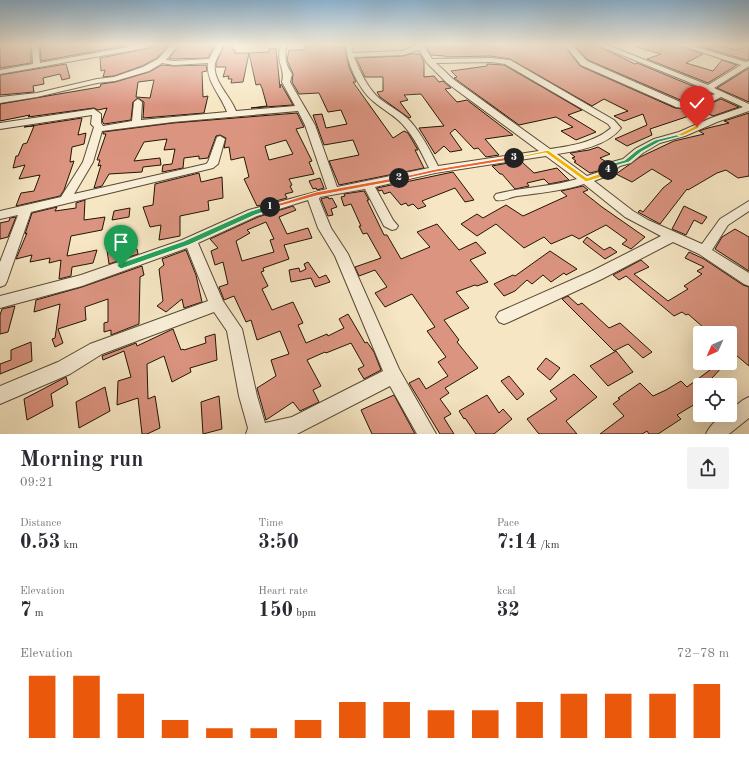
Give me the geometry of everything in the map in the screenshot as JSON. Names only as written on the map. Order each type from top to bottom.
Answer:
[{"type":"street","points":[[0,72],[40,65]]},
{"type":"street","points":[[0,100],[37,95],[97,81],[115,79],[162,65]]},
{"type":"street","points":[[212,65],[211,70],[214,81],[228,102],[233,115]]},
{"type":"street","points":[[282,65],[288,74],[286,82],[299,108],[310,125],[333,191]]},
{"type":"street","points":[[355,65],[372,95],[406,122],[420,140],[436,170]]},
{"type":"street","points":[[434,65],[450,81],[586,180],[629,214],[644,223],[704,251],[749,280]]},
{"type":"street","points":[[0,302],[82,280],[191,241],[253,213],[316,194],[368,185],[436,170],[569,149],[590,143],[615,130],[616,126],[513,65]]},
{"type":"street","points":[[589,65],[655,95],[686,107],[701,105],[721,94]]},
{"type":"street","points":[[653,65],[708,88],[749,108]]},
{"type":"street","points":[[708,88],[745,65]]},
{"type":"street","points":[[136,123],[138,102]]},
{"type":"street","points":[[98,129],[182,118],[233,115],[299,108]]},
{"type":"street","points":[[500,197],[515,193],[563,187],[603,174],[616,164],[627,161],[639,151],[657,141],[682,134],[714,120],[749,108]]},
{"type":"street","points":[[0,126],[94,112],[97,114],[96,124],[99,126],[88,162],[65,200]]},
{"type":"street","points":[[0,216],[26,208],[208,166],[213,164],[220,139]]},
{"type":"street","points":[[368,185],[388,223],[392,226]]},
{"type":"street","points":[[316,194],[313,198],[316,209],[333,243],[341,254],[393,375],[427,434]]},
{"type":"street","points":[[704,251],[724,222],[749,205]]},
{"type":"street","points":[[0,281],[26,208]]},
{"type":"street","points":[[504,316],[597,276],[673,236]]},
{"type":"street","points":[[191,241],[217,304],[234,329],[257,433],[294,426],[393,375]]},
{"type":"street","points":[[0,394],[64,368],[96,349],[217,304]]},
{"type":"street","points":[[715,434],[749,406]]},
{"type":"building","points":[[0,65],[17,65],[0,68]]},
{"type":"building","points":[[66,65],[70,78],[62,80],[60,74],[43,78],[44,84],[33,86],[34,92],[0,95],[0,75]]},
{"type":"building","points":[[101,65],[143,65],[114,76],[103,77],[105,70],[101,71]]},
{"type":"building","points":[[162,65],[206,65],[207,71],[202,72],[203,97],[208,96],[204,113],[143,118],[144,102],[138,98],[133,102],[131,120],[104,124],[102,121],[107,108],[98,110],[94,108],[28,117],[30,115],[0,121],[0,104],[100,87],[101,84],[115,82],[149,72]],"holes":[[[154,80],[150,98],[136,97],[138,82]]]},
{"type":"building","points":[[216,65],[246,65],[243,82],[231,83],[232,79],[228,79],[229,76],[223,77],[226,67],[216,67]]},
{"type":"building","points":[[252,65],[278,65],[280,88],[281,84],[293,105],[251,108],[267,106],[260,84],[256,85]]},
{"type":"building","points":[[289,65],[349,65],[356,82],[353,82],[393,138],[404,131],[408,133],[418,150],[415,150],[424,168],[339,185],[329,161],[359,155],[353,140],[324,145],[313,115],[322,114],[326,128],[347,124],[341,110],[328,112],[319,93],[299,94],[292,82],[293,74]]},
{"type":"building","points":[[359,65],[424,65],[424,77],[434,76],[439,82],[443,81],[451,88],[445,89],[457,102],[467,100],[513,135],[485,139],[499,155],[486,157],[478,148],[474,149],[455,129],[450,133],[462,150],[450,152],[444,146],[435,154],[419,128],[444,126],[421,94],[404,95],[408,100],[400,102],[411,117],[409,118],[380,97],[377,92],[383,91],[383,77],[365,77]]},
{"type":"building","points":[[504,65],[582,110],[568,115],[596,132],[576,140],[561,131],[573,127],[556,117],[519,125],[454,78],[457,77],[451,71]]},
{"type":"building","points":[[521,65],[579,65],[675,108],[695,109],[721,99],[739,107],[713,116],[707,113],[695,116],[692,115],[650,129],[652,135],[627,146],[615,139],[647,125],[643,114],[624,121],[614,116],[628,111],[604,99],[592,106]]},
{"type":"building","points":[[600,65],[642,65],[712,94],[698,102],[685,102]]},
{"type":"building","points":[[663,65],[694,65],[713,71],[718,65],[737,65],[708,83]]},
{"type":"building","points":[[749,68],[749,102],[717,88]]},
{"type":"building","points":[[297,113],[304,127],[296,129],[312,161],[309,162],[314,174],[289,179],[293,192],[285,194],[287,198],[257,206],[244,179],[249,177],[244,157],[231,160],[229,147],[224,148],[226,138],[220,135],[216,136],[208,158],[199,159],[199,156],[184,158],[183,168],[162,172],[163,165],[172,164],[175,149],[164,150],[167,139],[144,142],[134,161],[160,158],[161,165],[143,167],[142,172],[109,174],[102,186],[94,188],[101,165],[98,166],[100,160],[97,160],[106,134],[103,134],[103,132],[173,123]],"holes":[[[286,140],[293,154],[269,160],[265,146]]]},
{"type":"building","points":[[749,113],[749,176],[738,178],[726,170],[717,173],[688,190],[687,189],[660,224],[638,212],[640,210],[643,212],[663,188],[672,181],[652,169],[632,182],[616,174],[640,157],[674,141],[704,134],[699,131],[729,123],[724,121]]},
{"type":"building","points":[[82,118],[78,135],[86,133],[84,144],[72,147],[70,162],[74,161],[64,190],[60,196],[16,206],[21,193],[34,191],[40,175],[19,179],[25,165],[13,168],[16,156],[18,156],[23,144],[27,143],[34,126],[24,127]]},
{"type":"building","points":[[598,147],[610,154],[600,158],[608,163],[598,171],[590,173],[574,162],[576,161],[572,158],[575,157],[570,153],[589,150]]},
{"type":"building","points":[[522,162],[534,173],[557,168],[569,180],[549,184],[544,179],[527,183],[529,186],[515,189],[502,174],[500,174],[492,166],[508,163],[509,165]]},
{"type":"building","points":[[453,172],[474,200],[465,202],[455,188],[422,201],[426,206],[418,209],[413,204],[408,206],[406,203],[401,205],[390,192],[384,194],[382,190],[379,191],[377,188]]},
{"type":"building","points":[[199,173],[201,182],[222,177],[223,198],[208,201],[209,210],[180,216],[180,236],[159,240],[161,225],[150,227],[143,207],[153,205],[155,184]]},
{"type":"building","points":[[320,178],[324,188],[317,190],[316,188],[313,189],[309,181]]},
{"type":"building","points":[[583,186],[588,190],[583,192],[645,237],[631,249],[622,244],[627,240],[606,225],[579,239],[572,235],[551,244],[544,237],[524,248],[496,224],[477,236],[461,224],[477,214],[483,218],[506,205],[523,216],[567,196],[561,191]]},
{"type":"building","points":[[364,191],[384,235],[387,235],[401,259],[430,247],[417,232],[437,224],[459,250],[476,242],[486,253],[470,260],[488,282],[456,292],[469,308],[444,320],[459,340],[457,342],[478,368],[445,388],[449,393],[440,399],[451,414],[444,418],[454,434],[440,434],[409,383],[419,378],[426,389],[448,376],[438,362],[446,357],[427,331],[435,327],[412,294],[385,307],[375,293],[387,287],[375,270],[359,276],[355,267],[381,258],[367,233],[363,234],[351,204],[344,206],[341,197],[345,196],[344,194]]},
{"type":"building","points":[[328,197],[329,199],[332,198],[337,207],[331,209],[333,215],[328,216],[321,199]]},
{"type":"building","points":[[85,200],[84,220],[105,217],[102,230],[71,236],[67,256],[97,250],[93,263],[72,267],[71,276],[59,279],[61,260],[49,263],[50,258],[30,262],[32,255],[16,259],[27,233],[25,234],[32,213],[57,207],[55,211],[76,208],[76,203]]},
{"type":"building","points":[[293,206],[296,210],[279,217],[287,234],[308,228],[312,238],[284,245],[289,259],[263,268],[264,271],[261,272],[268,286],[262,289],[272,310],[293,302],[303,323],[298,325],[306,343],[327,334],[328,336],[344,328],[339,319],[348,314],[365,343],[367,342],[374,352],[381,370],[364,379],[358,369],[364,366],[351,343],[326,353],[325,352],[307,360],[321,386],[313,390],[319,402],[300,411],[293,402],[266,420],[257,388],[276,376],[271,360],[289,354],[280,331],[257,340],[251,320],[246,322],[234,296],[224,300],[219,287],[228,284],[223,262],[215,265],[211,251],[218,248],[210,239],[258,217]],"holes":[[[266,222],[274,239],[270,240],[274,252],[242,261],[236,241],[250,233],[247,230]]]},
{"type":"building","points":[[684,206],[707,217],[702,224],[694,220],[686,235],[672,229]]},
{"type":"building","points":[[130,208],[129,217],[112,220],[114,211]]},
{"type":"building","points":[[16,217],[8,237],[0,239],[0,223],[9,221],[10,218]]},
{"type":"building","points":[[735,229],[749,237],[749,271],[715,249],[722,237]]},
{"type":"building","points":[[129,235],[125,253],[137,249],[138,254],[109,264],[106,243],[107,239]]},
{"type":"building","points":[[587,237],[604,250],[610,247],[617,252],[605,259],[583,242]]},
{"type":"building","points":[[186,250],[196,275],[202,302],[184,308],[182,299],[166,312],[157,306],[163,301],[159,269],[164,265],[162,259]]},
{"type":"building","points":[[550,251],[577,269],[566,275],[564,273],[551,282],[543,275],[532,284],[527,280],[515,291],[504,296],[494,284],[513,275],[515,276]]},
{"type":"building","points":[[689,252],[704,259],[743,285],[749,287],[749,366],[737,356],[737,326],[702,326],[688,314],[686,315],[682,312],[674,316],[626,276],[619,280],[613,275],[641,260],[649,267],[634,274],[668,301],[688,289],[684,286],[702,274],[697,271],[704,267],[685,258]]},
{"type":"building","points":[[308,262],[319,278],[326,275],[330,282],[315,287],[311,278],[291,282],[289,270],[299,268],[300,272],[306,269],[304,264]]},
{"type":"building","points":[[142,266],[144,275],[140,277],[139,324],[111,335],[111,330],[104,332],[104,323],[108,322],[108,299],[85,307],[86,320],[58,329],[63,343],[55,347],[52,339],[55,338],[60,304],[34,312],[36,300],[82,287]]},
{"type":"building","points":[[568,296],[578,305],[582,303],[609,328],[620,323],[652,352],[643,358],[628,344],[614,351],[562,299]]},
{"type":"building","points":[[15,306],[8,332],[0,334],[0,315],[2,309]]},
{"type":"building","points":[[173,329],[181,350],[206,343],[205,337],[215,334],[217,360],[190,368],[191,372],[172,382],[164,356],[147,364],[148,399],[155,396],[160,428],[147,434],[142,434],[138,398],[117,405],[118,381],[131,377],[124,351],[103,360],[102,356],[136,343],[137,346]]},
{"type":"building","points":[[31,342],[32,361],[0,374],[0,364],[11,360],[11,350]]},
{"type":"building","points":[[616,351],[633,372],[608,386],[590,366]]},
{"type":"building","points":[[546,358],[560,368],[550,380],[537,369]]},
{"type":"building","points":[[710,370],[719,370],[712,378],[699,378]]},
{"type":"building","points":[[574,374],[597,397],[566,421],[577,434],[539,434],[527,419],[557,399],[550,391]]},
{"type":"building","points":[[509,376],[524,394],[517,400],[501,381]]},
{"type":"building","points":[[66,377],[68,384],[51,394],[53,406],[27,420],[24,399]]},
{"type":"building","points":[[681,381],[687,387],[693,383],[693,405],[677,415],[681,419],[658,434],[649,434],[647,431],[642,434],[600,434],[624,416],[613,404],[620,399],[618,398],[640,383],[653,396]]},
{"type":"building","points":[[105,387],[110,411],[79,428],[76,402]]},
{"type":"building","points":[[394,395],[415,434],[372,434],[361,410]]},
{"type":"building","points":[[487,395],[499,413],[503,409],[512,419],[494,434],[476,434],[459,411]]},
{"type":"building","points":[[219,396],[222,429],[203,434],[201,402]]},
{"type":"route","points":[[121,266],[187,243],[253,213],[274,206],[316,194],[368,185],[436,170],[548,152],[586,180],[603,174],[616,164],[627,161],[639,151],[657,141],[674,137],[697,127]]}]
